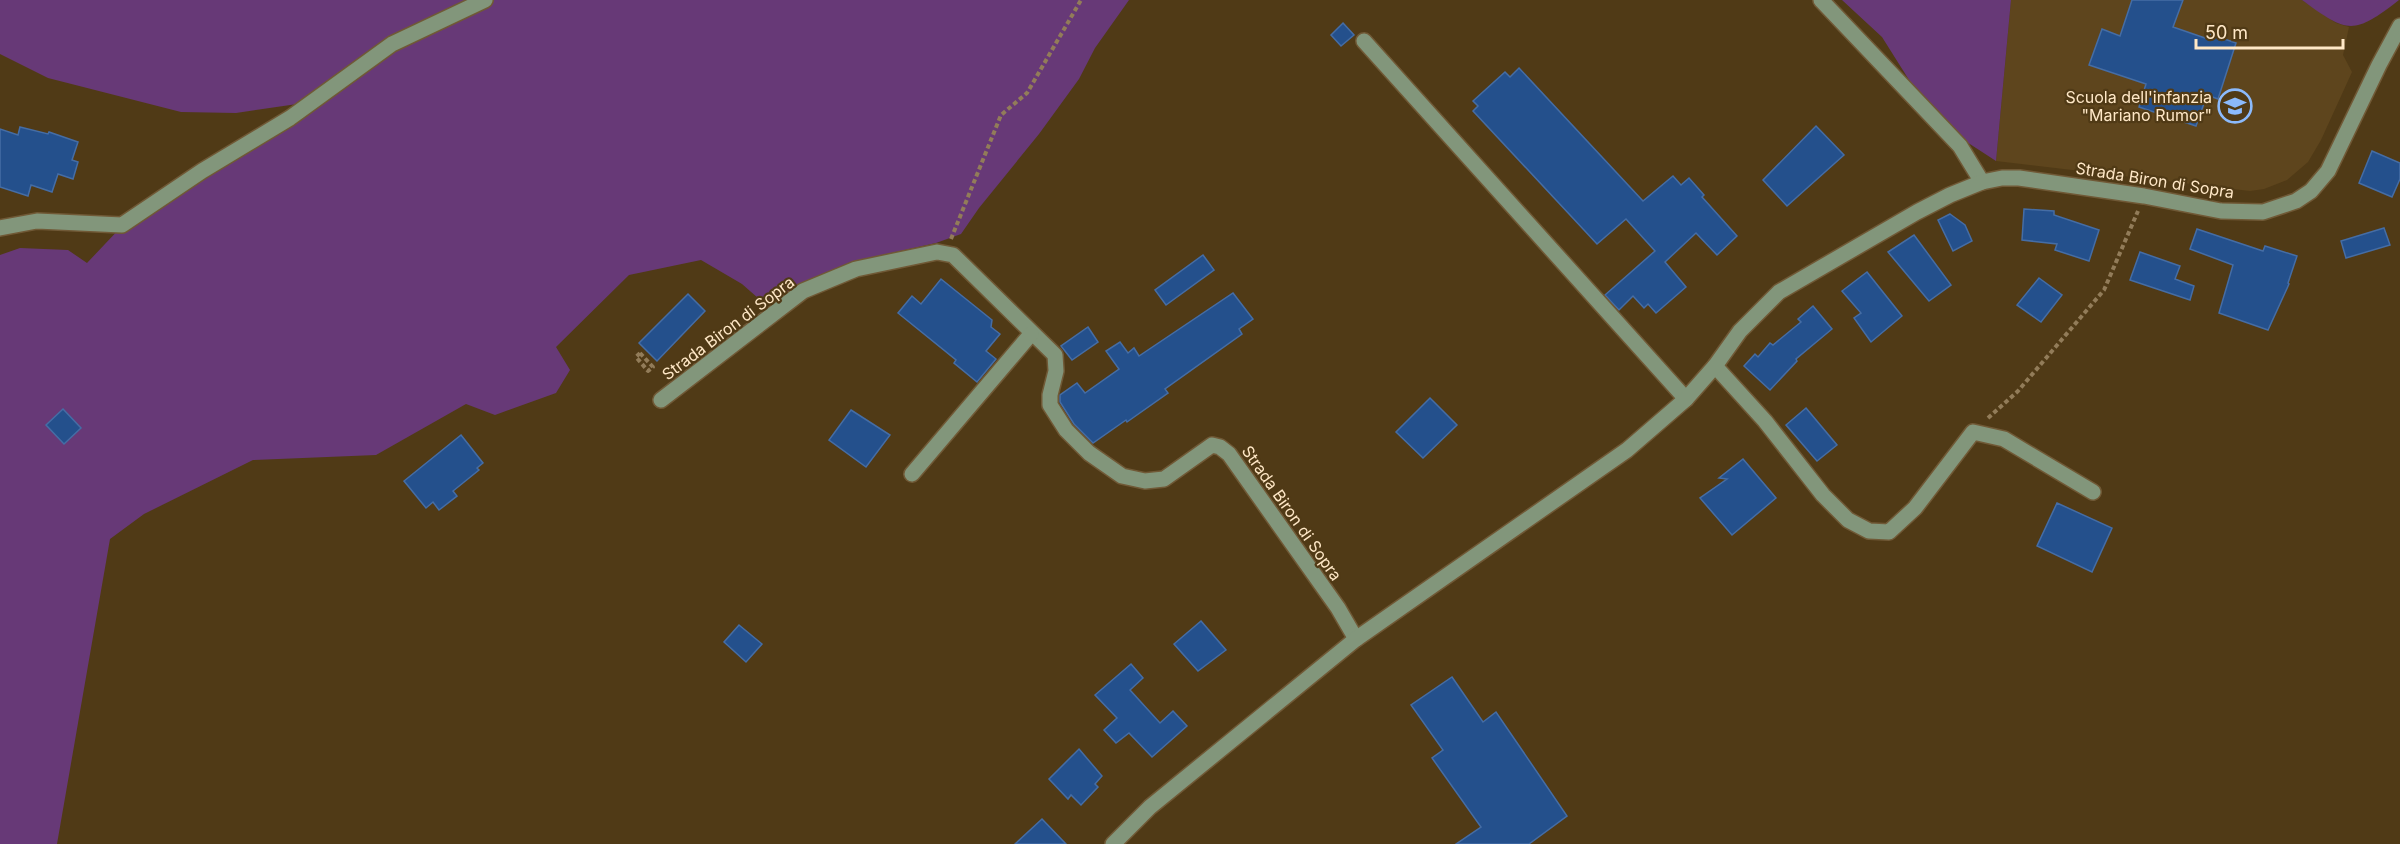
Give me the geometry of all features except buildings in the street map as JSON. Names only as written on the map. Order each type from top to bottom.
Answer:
[{"type":"street","points":[[0,228],[38,221],[123,225],[202,171],[290,118],[392,44],[486,0]]},
{"type":"street","points":[[1821,0],[1960,146],[1982,182]]},
{"type":"street","name":"Strada Biron di Sopra","points":[[1113,844],[1150,807],[1356,639],[1627,450],[1686,399],[1715,366],[1740,331],[1779,292],[1917,212],[1982,182],[2002,178],[2019,178],[2145,196],[2221,211],[2263,212],[2296,201],[2311,191],[2328,171],[2400,26]]},
{"type":"street","points":[[1364,41],[1686,399]]},
{"type":"street","name":"Strada Biron di Sopra","points":[[661,400],[803,291],[856,269],[937,252],[953,255],[1055,356],[1056,371],[1050,405],[1066,430],[1089,453],[1122,476],[1145,481],[1164,479],[1212,445],[1220,447],[1229,454],[1338,608],[1356,639]]},
{"type":"street","points":[[912,474],[1031,334]]},
{"type":"street","points":[[1715,366],[1765,421],[1823,495],[1848,520],[1869,531],[1889,532],[1915,508],[1973,432],[2004,439],[2093,492]]},
{"type":"path","points":[[953,255],[951,236],[1001,115],[1028,93],[1081,0]]},
{"type":"path","points":[[1973,432],[2018,391],[2104,290],[2145,196]]},
{"type":"path","points":[[640,353],[653,367],[648,371],[636,357],[640,353]]},
{"type":"shaded area","points":[[0,0],[1129,0],[1095,48],[1079,79],[961,234],[936,243],[851,262],[807,281],[766,305],[742,284],[701,260],[629,275],[556,347],[570,370],[556,393],[495,415],[466,404],[376,455],[253,460],[144,514],[110,539],[57,844],[0,844],[0,255],[20,248],[68,250],[87,263],[123,225],[311,102],[236,113],[181,112],[48,78],[0,54]]},
{"type":"shaded area","points":[[1842,0],[2011,0],[1996,161],[1956,135],[1916,91],[1882,37]]},
{"type":"shaded area","name":"Scuola dell'infanzia \"Mariano Rumor\"","points":[[2011,0],[2302,0],[2336,23],[2349,27],[2343,55],[2352,72],[2321,140],[2308,162],[2287,180],[2264,189],[2250,191],[1996,161]]},
{"type":"shaded area","points":[[2302,0],[2399,0],[2371,20],[2350,26],[2330,19]]},
{"type":"place","name":"Scuola dell'infanzia \"Mariano Rumor\"","points":[[2235,106]]}]
